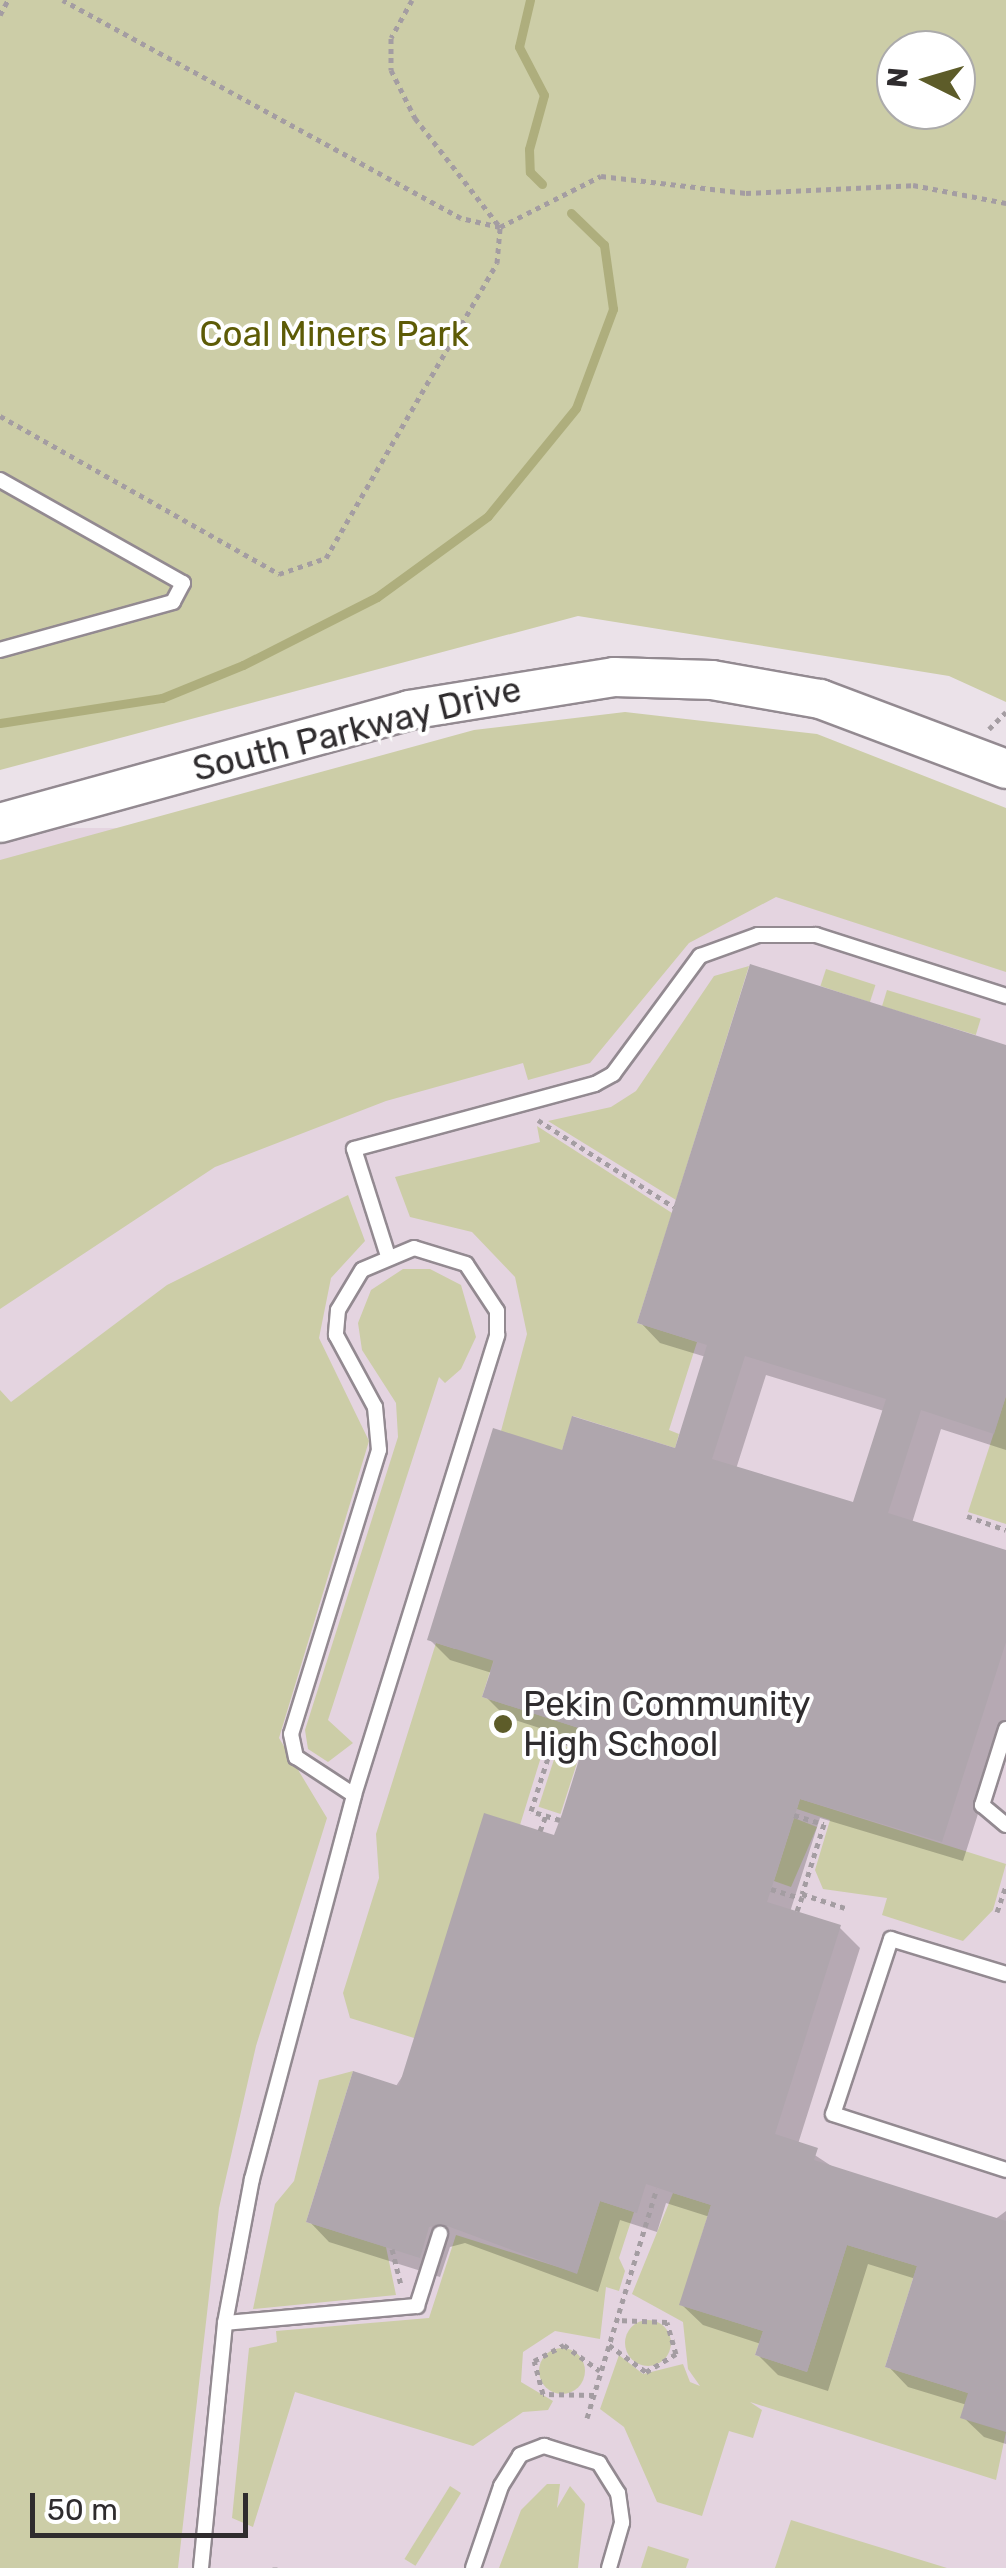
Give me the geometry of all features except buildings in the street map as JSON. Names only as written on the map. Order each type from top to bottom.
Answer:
[{"type":"main road","name":"South Parkway Drive","points":[[0,824],[409,710],[614,678],[805,696],[1006,769]]},
{"type":"lane","points":[[0,480],[183,583],[173,602],[0,650]]},
{"type":"lane","points":[[387,1252],[354,1149],[595,1084],[613,1074],[700,956],[758,935],[816,935],[1006,996]]},
{"type":"lane","points":[[201,2568],[224,2323],[252,2179],[354,1794],[497,1335],[497,1311],[466,1264],[414,1248],[387,1252],[346,1288],[338,1310],[336,1335],[375,1407],[379,1450],[290,1734],[296,1758],[354,1794]]},
{"type":"lane","points":[[1006,1730],[982,1805],[1006,1824]]},
{"type":"lane","points":[[1006,1974],[890,1939],[833,2114],[1006,2170]]},
{"type":"lane","points":[[224,2323],[417,2306],[440,2234]]},
{"type":"lane","points":[[473,2568],[502,2486],[520,2454],[544,2446],[599,2462],[618,2493],[622,2523],[609,2568]]},
{"type":"path","points":[[0,14],[8,0]]},
{"type":"path","points":[[63,0],[461,218],[500,227],[601,176],[746,193],[913,185],[1006,203]]},
{"type":"path","points":[[0,416],[278,574],[326,558],[497,263],[500,227],[414,118],[391,70],[391,38],[412,0]]},
{"type":"path","points":[[536,1118],[674,1206]]},
{"type":"path","points":[[967,1516],[1006,1530]]},
{"type":"path","points":[[560,1820],[531,1811],[554,1739],[583,1747]]},
{"type":"path","points":[[540,1831],[546,1815]]},
{"type":"path","points":[[794,1815],[824,1824],[798,1911]]},
{"type":"path","points":[[997,1912],[1006,1886]]},
{"type":"path","points":[[771,1889],[845,1908]]},
{"type":"path","points":[[586,2418],[658,2188]]},
{"type":"path","points":[[392,2249],[404,2292]]},
{"type":"path","points":[[609,2345],[646,2372],[676,2354],[667,2322],[616,2320]]},
{"type":"path","points":[[594,2395],[543,2394],[534,2362],[564,2344],[601,2371]]},
{"type":"shaded area","name":"Pekin Community High School","points":[[0,828],[1006,828],[1006,2568],[0,2568]]},
{"type":"green space","name":"Coal Miners Park","points":[[0,0],[1006,0],[1006,702],[949,676],[578,616],[0,770]]},
{"type":"green space","points":[[625,712],[817,734],[1006,808],[1006,972],[776,897],[689,943],[590,1063],[528,1080],[523,1063],[386,1101],[215,1167],[0,1309],[0,860],[474,730]]},
{"type":"green space","points":[[749,966],[676,1200],[548,1121],[611,1107],[636,1091],[714,976]]},
{"type":"green space","points":[[826,969],[875,985],[870,1002],[820,986]]},
{"type":"green space","points":[[887,990],[981,1019],[976,1035],[882,1006]]},
{"type":"green space","points":[[537,1126],[672,1213],[637,1323],[697,1342],[669,1430],[679,1434],[675,1448],[573,1416],[549,1490],[501,1431],[527,1334],[515,1277],[472,1232],[410,1217],[395,1177],[540,1142]]},
{"type":"green space","points":[[348,1195],[365,1241],[331,1278],[319,1338],[369,1441],[279,1738],[327,1818],[256,2046],[219,2208],[178,2568],[0,2568],[0,1390],[11,1402],[167,1285]]},
{"type":"green space","points":[[403,1269],[430,1269],[461,1285],[476,1337],[461,1369],[445,1383],[439,1377],[328,1720],[353,1743],[328,1762],[308,1749],[305,1730],[398,1437],[396,1403],[362,1350],[358,1323],[371,1290]]},
{"type":"green space","points":[[1006,1396],[1006,1524],[968,1512]]},
{"type":"green space","points":[[505,1624],[482,1697],[588,1731],[584,1742],[549,1731],[520,1825],[414,2038],[350,2018],[343,1993],[379,1878],[376,1834],[436,1643],[455,1649]]},
{"type":"green space","points":[[559,1744],[581,1751],[560,1814],[539,1807]]},
{"type":"green space","points":[[800,1799],[1006,1864],[993,1910],[963,1941],[882,1915],[887,1898],[823,1889],[815,1870],[830,1820],[797,1809]]},
{"type":"green space","points":[[794,1818],[817,1827],[791,1887],[774,1881]]},
{"type":"green space","points":[[353,2071],[306,2222],[386,2247],[396,2295],[253,2309],[275,2204],[294,2181],[319,2080]]},
{"type":"green space","points":[[673,2193],[711,2205],[680,2305],[763,2331],[755,2355],[807,2372],[847,2245],[917,2266],[885,2367],[968,2393],[1006,2432],[996,2480],[750,2402],[762,2410],[753,2438],[729,2431],[702,2516],[657,2502],[624,2427],[600,2409],[619,2355],[643,2374],[683,2364],[690,2382],[700,2386],[688,2369],[683,2322],[632,2294]]},
{"type":"green space","points":[[600,2201],[634,2212],[619,2258],[625,2271],[619,2291],[606,2287],[600,2339],[555,2331],[523,2352],[521,2382],[553,2401],[548,2410],[523,2412],[473,2446],[295,2392],[253,2527],[232,2518],[249,2348],[277,2342],[276,2331],[429,2318],[456,2235],[577,2273]]},
{"type":"green space","points":[[648,2320],[664,2327],[671,2343],[664,2359],[648,2366],[632,2359],[625,2343],[632,2327]]},
{"type":"green space","points":[[562,2348],[578,2355],[585,2371],[578,2387],[562,2394],[546,2387],[539,2371],[546,2355]]},
{"type":"green space","points":[[547,2484],[560,2484],[557,2508],[570,2486],[585,2504],[578,2568],[499,2568],[521,2510]]},
{"type":"green space","points":[[450,2486],[461,2493],[415,2566],[404,2559]]},
{"type":"green space","points":[[791,2520],[947,2568],[775,2568]]},
{"type":"green space","points":[[648,2546],[689,2559],[686,2568],[641,2568]]},
{"type":"waterway","points":[[530,0],[519,47],[544,95],[529,149],[530,172],[542,184]]},
{"type":"waterway","points":[[0,723],[162,698],[243,665],[377,597],[488,516],[576,408],[613,309],[604,245],[571,213]]},
{"type":"place","name":"Pekin Community High School","points":[[503,1724]]}]
